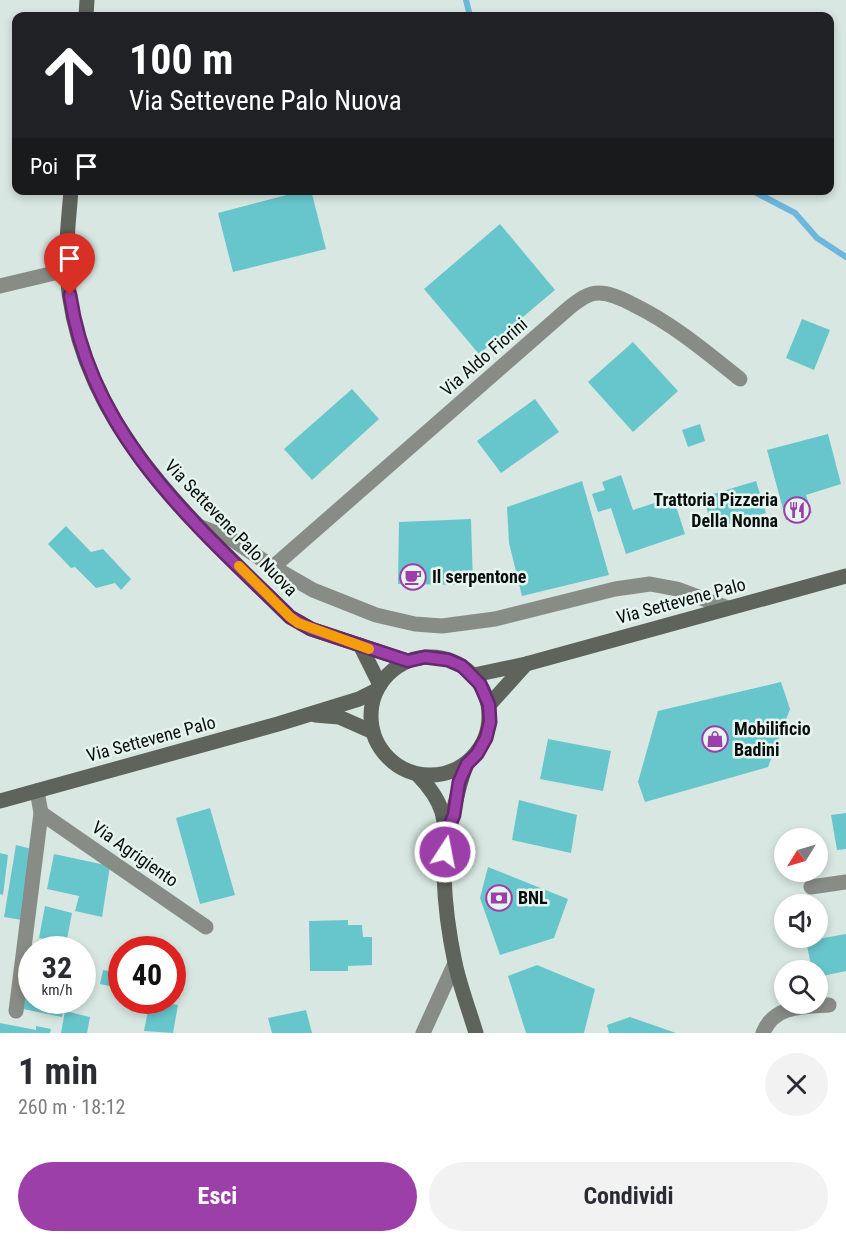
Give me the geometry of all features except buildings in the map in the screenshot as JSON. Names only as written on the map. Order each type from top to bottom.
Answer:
[{"type":"main road","name":"Via Settevene Palo Nuova","points":[[72,195],[67,270],[71,305],[80,339],[93,377],[109,411],[145,466],[198,526],[290,617],[311,629],[408,661]]},
{"type":"main road","name":"Via Settevene Palo","points":[[474,675],[526,664],[846,576]]},
{"type":"main road","points":[[360,645],[378,687]]},
{"type":"main road","points":[[436,657],[462,666],[474,675],[485,693],[489,705],[490,722],[486,738],[477,754],[467,764],[453,772],[435,776],[402,769],[386,756],[378,746],[373,732],[371,710],[378,687],[394,669],[408,661],[436,657]]},
{"type":"main road","points":[[489,705],[526,664]]},
{"type":"main road","name":"Via Settevene Palo","points":[[0,801],[312,714],[359,699],[378,687]]},
{"type":"main road","points":[[312,714],[339,717],[373,732]]},
{"type":"main road","points":[[447,832],[454,815],[459,782],[467,764]]},
{"type":"main road","points":[[417,774],[430,787],[440,804],[447,832],[444,877],[455,963],[477,1033]]},
{"type":"street","points":[[0,286],[67,270]]},
{"type":"street","name":"Via Aldo Fiorini","points":[[273,567],[570,307],[587,296],[600,293],[613,295],[659,318],[684,334],[740,379]]},
{"type":"street","points":[[198,526],[230,537],[273,567],[313,590],[376,615],[415,624],[442,626],[485,620],[615,589],[650,584],[677,589],[728,608]]},
{"type":"street","points":[[16,1011],[41,813],[37,791]]},
{"type":"street","name":"Via Agrigiento","points":[[41,813],[206,927]]},
{"type":"street","points":[[811,886],[846,882]]},
{"type":"street","points":[[423,1033],[455,963]]},
{"type":"street","points":[[764,1033],[770,1020],[780,1012],[791,1008],[829,1005]]},
{"type":"waterway","points":[[466,0],[469,12]]},
{"type":"waterway","points":[[761,195],[795,213],[817,238],[846,257]]},
{"type":"slow traffic","points":[[239,566],[298,623],[369,649]]},
{"type":"place","name":"Trattoria Pizzeria Della Nonna","points":[[797,510]]},
{"type":"place","name":"Il serpentone","points":[[413,577]]},
{"type":"place","name":"Mobilificio Badini","points":[[715,739]]},
{"type":"place","name":"BNL","points":[[499,898]]},
{"type":"route","points":[[70,295],[80,339],[93,377],[124,437],[152,476],[180,507],[290,617],[311,629],[408,661],[425,657],[448,660],[474,675],[485,693],[489,705],[490,722],[486,738],[477,754],[467,764],[459,782],[454,815],[447,832],[445,852]]}]
